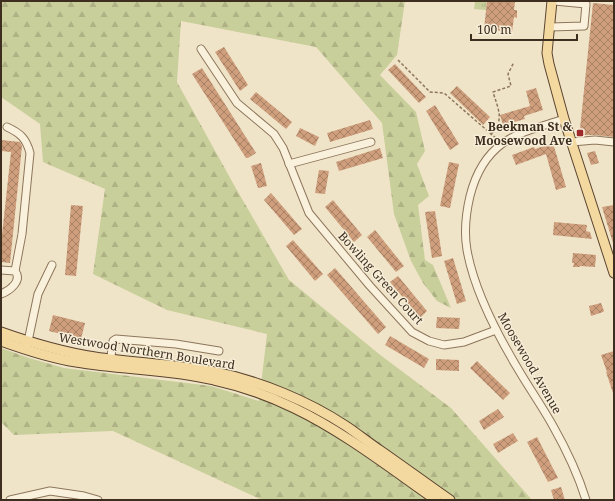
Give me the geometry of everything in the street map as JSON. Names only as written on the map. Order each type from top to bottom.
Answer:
[{"type":"main road","points":[[553,1],[547,53],[548,64],[564,120],[614,273]]},
{"type":"main road","name":"Westwood Northern Boulevard","points":[[1,332],[27,346]]},
{"type":"main road","name":"Westwood Northern Boulevard","points":[[1,341],[70,353],[111,363],[214,380],[269,397],[294,408],[343,435],[436,500]]},
{"type":"main road","name":"Westwood Northern Boulevard","points":[[111,363],[182,366],[241,378],[281,393],[346,426],[450,500]]},
{"type":"street","points":[[550,27],[584,26],[586,4],[553,1]]},
{"type":"street","name":"Bowling Green Court","points":[[201,49],[237,104],[274,134],[283,148],[309,213],[370,286],[412,332],[429,341],[444,345],[464,342],[496,330]]},
{"type":"street","name":"Moosewood Avenue","points":[[564,120],[510,138],[488,158],[473,183],[466,224],[467,249],[471,268],[496,330],[553,426],[580,480],[586,500]]},
{"type":"street","points":[[1,294],[9,290],[18,278],[15,271],[22,234],[30,153],[28,145],[21,134],[7,127]]},
{"type":"street","points":[[572,142],[595,140],[614,142]]},
{"type":"street","points":[[289,164],[371,142]]},
{"type":"street","points":[[27,346],[38,294],[52,265]]},
{"type":"street","points":[[1,270],[15,271]]},
{"type":"street","points":[[111,363],[112,345],[113,341],[116,339],[176,344],[218,351]]},
{"type":"street","points":[[10,500],[50,491],[84,496],[98,500]]},
{"type":"path","points":[[398,60],[430,92],[444,93],[502,144]]},
{"type":"path","points":[[491,134],[496,129],[500,115],[493,92],[511,86],[508,74],[514,62]]},
{"type":"green space","points":[[1,1],[405,1],[397,55],[380,75],[416,112],[425,151],[417,164],[429,196],[418,205],[425,260],[433,265],[451,308],[437,301],[423,283],[411,261],[394,214],[382,123],[316,47],[181,21],[177,82],[289,280],[379,354],[451,408],[532,500],[262,500],[113,431],[14,435],[1,422],[1,348],[64,368],[211,386],[259,401],[267,334],[167,310],[93,274],[105,189],[43,162],[40,124],[1,97]]},
{"type":"green space","points":[[475,1],[487,1],[486,10],[474,9]]},
{"type":"building","points":[[487,1],[515,1],[514,10],[517,10],[517,18],[514,17],[512,32],[484,29]]},
{"type":"building","points":[[593,3],[614,5],[614,137],[583,135],[583,130],[580,129]]},
{"type":"building","points":[[224,47],[248,85],[240,91],[215,52]]},
{"type":"building","points":[[395,64],[426,97],[419,103],[388,70]]},
{"type":"building","points":[[202,68],[256,153],[248,158],[246,158],[192,74]]},
{"type":"building","points":[[457,86],[490,117],[483,125],[450,93]]},
{"type":"building","points":[[536,88],[543,110],[524,116],[525,119],[503,125],[500,115],[530,106],[526,91]]},
{"type":"building","points":[[256,92],[292,122],[286,129],[250,99]]},
{"type":"building","points":[[435,105],[459,144],[450,150],[426,111]]},
{"type":"building","points":[[370,120],[373,129],[330,142],[327,133]]},
{"type":"building","points":[[300,128],[319,137],[315,146],[296,136]]},
{"type":"building","points":[[1,140],[20,142],[22,146],[10,263],[1,262],[1,244],[11,152],[1,151]]},
{"type":"building","points":[[553,143],[566,187],[556,190],[546,154],[516,165],[512,155],[534,147],[535,149]]},
{"type":"building","points":[[380,148],[383,158],[339,171],[336,162]]},
{"type":"building","points":[[595,151],[599,163],[591,165],[587,153]]},
{"type":"building","points":[[449,162],[459,164],[450,208],[440,206]]},
{"type":"building","points":[[261,163],[267,186],[258,188],[251,166]]},
{"type":"building","points":[[319,170],[329,171],[325,194],[315,193]]},
{"type":"building","points":[[271,193],[302,229],[294,235],[264,200]]},
{"type":"building","points":[[333,200],[362,235],[354,242],[325,207]]},
{"type":"building","points":[[71,205],[83,206],[76,276],[65,275]]},
{"type":"building","points":[[614,205],[614,243],[613,243],[602,207]]},
{"type":"building","points":[[435,211],[442,256],[432,258],[425,212]]},
{"type":"building","points":[[554,222],[587,225],[586,231],[590,232],[592,239],[553,235]]},
{"type":"building","points":[[375,230],[404,266],[396,272],[367,237]]},
{"type":"building","points":[[293,240],[323,274],[315,281],[286,246]]},
{"type":"building","points":[[573,253],[596,255],[595,267],[573,267]]},
{"type":"building","points":[[453,258],[466,301],[457,304],[444,261]]},
{"type":"building","points":[[335,268],[386,327],[378,334],[327,275]]},
{"type":"building","points":[[398,276],[427,311],[420,318],[390,282]]},
{"type":"building","points":[[601,303],[604,311],[591,316],[589,306]]},
{"type":"building","points":[[53,315],[85,323],[81,339],[49,331]]},
{"type":"building","points":[[437,317],[460,318],[459,329],[436,328]]},
{"type":"building","points":[[390,336],[429,359],[424,368],[385,345]]},
{"type":"building","points":[[614,351],[614,392],[613,393],[601,355]]},
{"type":"building","points":[[436,359],[459,360],[459,371],[436,370]]},
{"type":"building","points":[[477,361],[510,393],[503,400],[470,368]]},
{"type":"building","points":[[498,409],[504,417],[484,430],[479,421]]},
{"type":"building","points":[[513,433],[518,441],[498,453],[493,444]]},
{"type":"building","points":[[537,437],[558,478],[548,482],[527,442]]},
{"type":"building","points":[[561,487],[565,500],[554,500],[551,490]]},
{"type":"place","name":"Beekman St & Moosewood Ave","points":[[580,133]]}]
